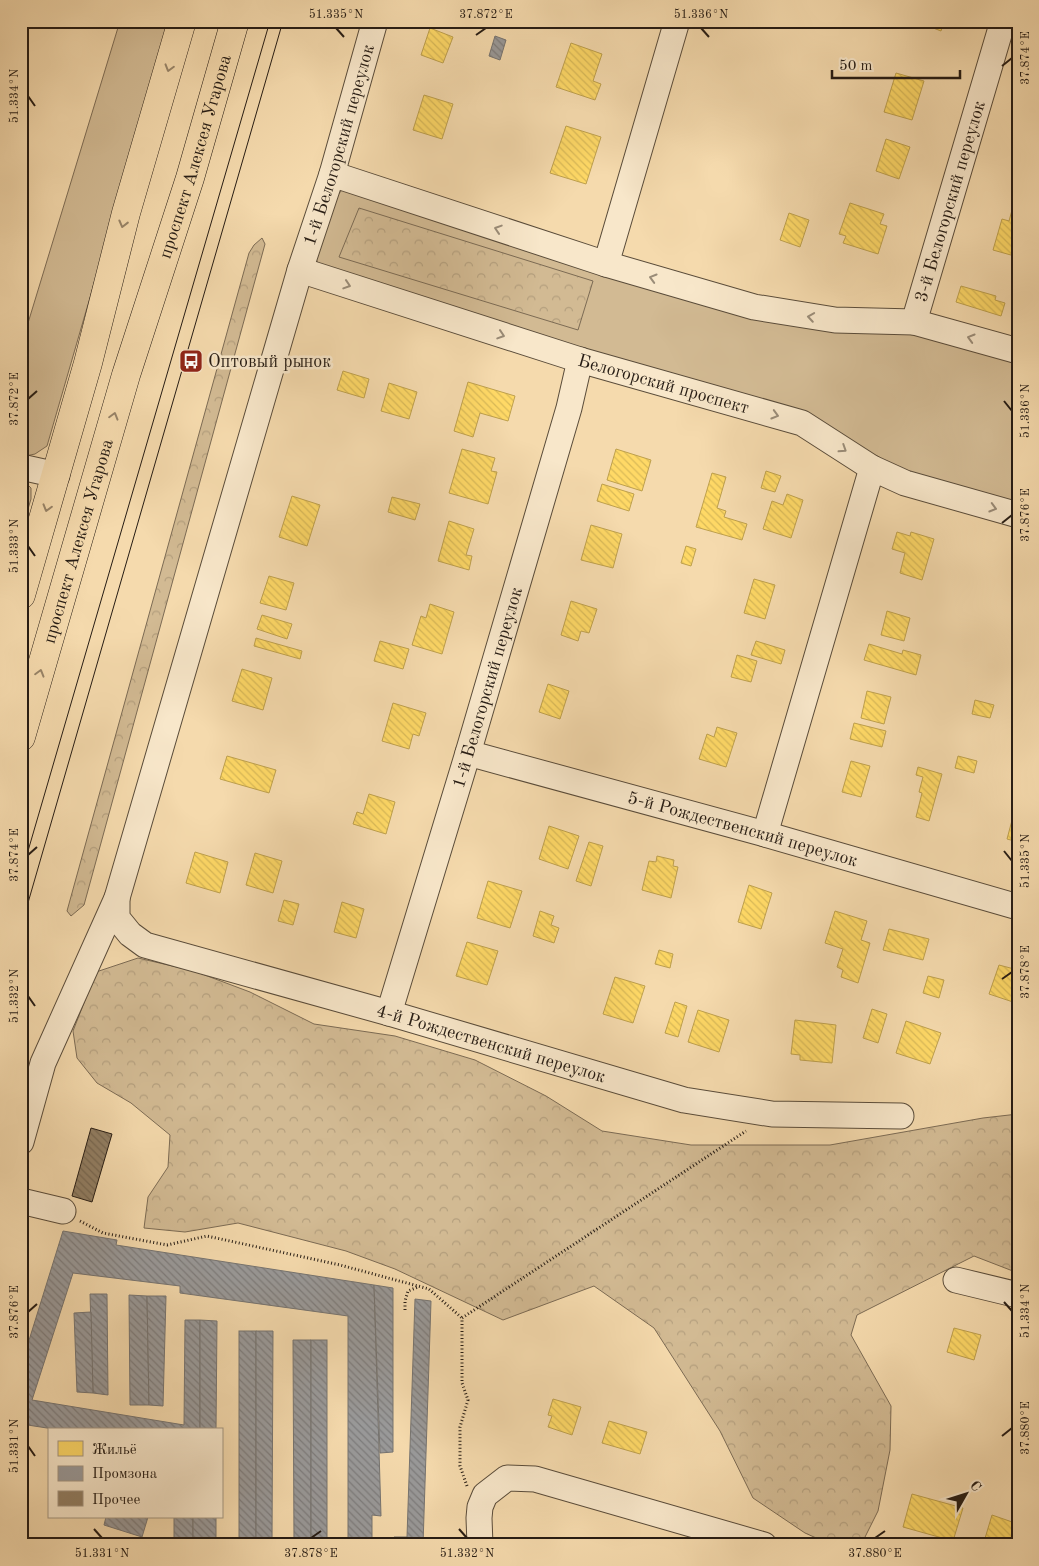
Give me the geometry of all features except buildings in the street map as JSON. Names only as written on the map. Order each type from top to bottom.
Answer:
[{"type":"main road","points":[[21,595],[88,363],[126,213],[182,21]]},
{"type":"main road","name":"проспект Алексея Угарова","points":[[21,737],[126,375],[190,178],[235,21]]},
{"type":"main road","points":[[88,363],[126,375]]},
{"type":"street","name":"1-й Белогорский переулок","points":[[21,1142],[43,1064],[117,898],[300,270],[332,174],[375,21]]},
{"type":"street","points":[[606,264],[677,21]]},
{"type":"street","name":"3-й Белогорский переулок","points":[[914,322],[1003,21]]},
{"type":"street","points":[[332,174],[606,264],[754,307],[835,320],[914,322],[1018,351]]},
{"type":"street","name":"Белогорский проспект","points":[[300,270],[580,360],[802,423],[872,468],[905,482],[1018,515]]},
{"type":"street","name":"1-й Белогорский переулок","points":[[389,1013],[468,753],[569,408],[580,360]]},
{"type":"street","points":[[21,467],[57,474]]},
{"type":"street","points":[[765,834],[872,468]]},
{"type":"street","name":"5-й Рождественский переулок","points":[[468,753],[765,834],[1018,907]]},
{"type":"street","name":"4-й Рождественский переулок","points":[[117,898],[117,918],[130,934],[145,945],[389,1013],[684,1100],[772,1114],[900,1116]]},
{"type":"street","points":[[21,1201],[62,1210]]},
{"type":"street","points":[[956,1280],[1018,1295]]},
{"type":"street","points":[[480,1545],[480,1507],[485,1495],[507,1478],[535,1479],[764,1545]]},
{"type":"path","points":[[462,1318],[772,1114]]},
{"type":"path","points":[[62,1210],[102,1233],[167,1245],[207,1236],[340,1265],[429,1289],[462,1318],[462,1383],[468,1400],[460,1427],[460,1466],[468,1491],[480,1507]]},
{"type":"path","points":[[405,1310],[408,1291],[418,1286]]},
{"type":"green space","points":[[120,21],[170,21],[47,446],[35,454],[21,457],[21,346]]},
{"type":"green space","points":[[342,190],[577,262],[918,330],[1018,359],[1018,509],[331,274],[318,264],[313,250],[330,204]]},
{"type":"green space","points":[[359,208],[593,281],[578,330],[339,257]]},
{"type":"green space","points":[[262,238],[265,244],[84,905],[71,916],[67,911],[249,253]]},
{"type":"green space","points":[[21,478],[31,488],[31,499],[21,532]]},
{"type":"green space","points":[[138,958],[194,971],[250,992],[314,1024],[395,1036],[475,1060],[546,1096],[602,1131],[691,1145],[830,1145],[983,1118],[1018,1114],[1018,1273],[974,1256],[857,1315],[851,1335],[891,1406],[890,1450],[878,1511],[861,1545],[832,1545],[805,1533],[753,1498],[720,1431],[654,1328],[594,1286],[503,1320],[395,1269],[346,1251],[238,1223],[185,1232],[144,1228],[148,1197],[168,1167],[170,1135],[131,1103],[97,1083],[77,1058],[73,1031],[96,972]]},
{"type":"tram line","points":[[21,875],[270,21]]},
{"type":"tram line","points":[[21,927],[283,21]]},
{"type":"place","name":"Оптовый рынок","points":[[191,361]]}]
